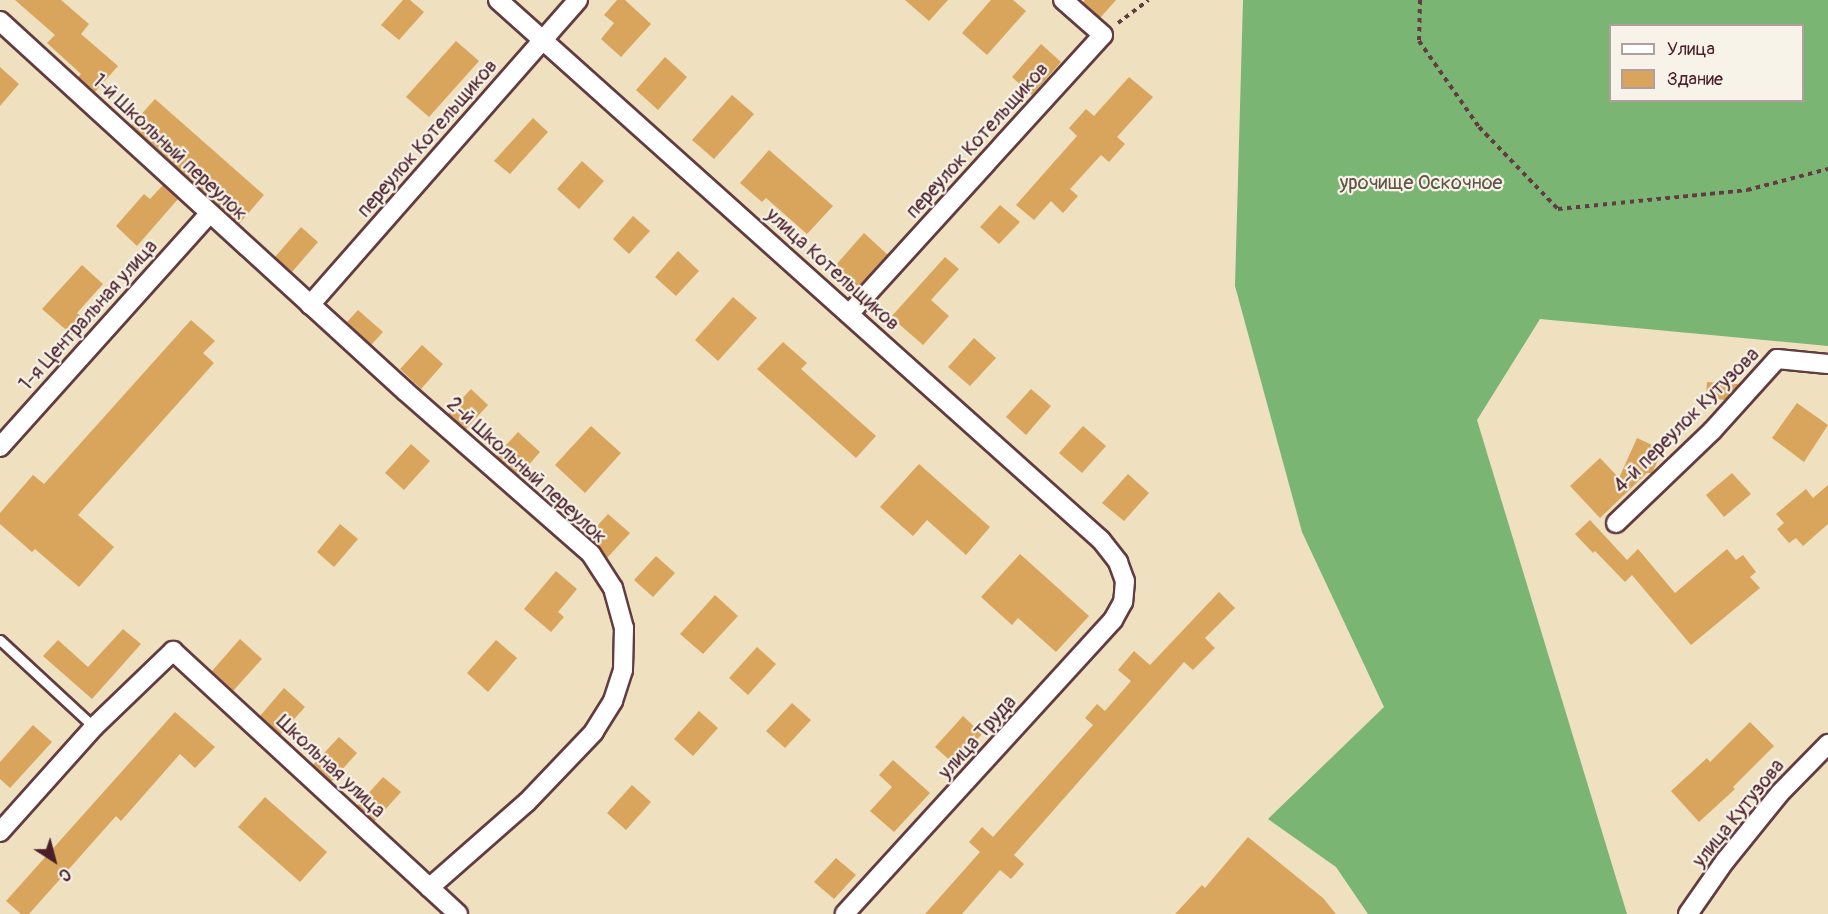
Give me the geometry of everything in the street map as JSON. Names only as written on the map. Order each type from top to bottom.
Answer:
[{"type":"street","name":"улица Котельщиков","points":[[498,0],[1101,540],[1118,562],[1125,581]]},
{"type":"street","name":"переулок Котельщиков","points":[[310,305],[578,0]]},
{"type":"street","points":[[1063,0],[1103,35]]},
{"type":"street","name":"1-й Школьный переулок","points":[[0,21],[310,305]]},
{"type":"street","name":"переулок Котельщиков","points":[[849,314],[1103,35]]},
{"type":"street","name":"1-я Центральная улица","points":[[0,447],[209,214]]},
{"type":"street","name":"2-й Школьный переулок","points":[[310,305],[591,554],[613,588],[624,628],[623,670],[613,701],[594,732],[527,801],[429,888]]},
{"type":"street","name":"4-й переулок Кутузова","points":[[1616,523],[1712,432],[1777,359],[1828,364]]},
{"type":"street","name":"улица Труда","points":[[845,914],[1113,620],[1123,602],[1125,581]]},
{"type":"street","name":"Школьная улица","points":[[94,727],[173,651],[458,914]]},
{"type":"street","points":[[0,832],[94,727]]},
{"type":"street","name":"улица Кутузова","points":[[1689,914],[1725,861],[1779,793],[1828,744]]},
{"type":"lane","points":[[0,640],[94,727]]},
{"type":"path","points":[[1103,35],[1148,0]]},
{"type":"path","points":[[1420,0],[1419,41],[1479,127],[1558,209],[1747,190],[1828,169]]},
{"type":"green space","name":"урочище Оскочное","points":[[1243,0],[1828,0],[1828,346],[1540,319],[1477,420],[1627,914],[1368,914],[1336,867],[1268,819],[1384,707],[1302,532],[1235,286]]},
{"type":"building","points":[[15,0],[61,0],[89,24],[81,34],[118,66],[95,92],[78,77],[81,74],[47,43],[55,35]]},
{"type":"building","points":[[403,0],[410,0],[424,12],[399,40],[381,25]]},
{"type":"building","points":[[617,0],[625,0],[651,24],[621,57],[601,39],[614,23],[604,15]]},
{"type":"building","points":[[905,0],[948,0],[929,21]]},
{"type":"building","points":[[991,0],[1013,0],[1026,11],[987,55],[962,33]]},
{"type":"building","points":[[1085,0],[1116,0],[1100,18],[1083,2]]},
{"type":"building","points":[[456,41],[479,61],[429,117],[406,97]]},
{"type":"building","points":[[1041,44],[1061,62],[1032,95],[1012,77]]},
{"type":"building","points":[[665,57],[687,77],[658,110],[636,90]]},
{"type":"building","points":[[0,67],[19,84],[0,106]]},
{"type":"building","points":[[1129,77],[1153,97],[1117,137],[1125,144],[1109,162],[1101,155],[1070,189],[1078,196],[1063,213],[1051,201],[1034,220],[1016,205],[1077,136],[1069,128],[1086,109],[1094,116]]},
{"type":"building","points":[[732,95],[754,114],[714,159],[692,140]]},
{"type":"building","points":[[155,99],[264,195],[239,224],[131,126]]},
{"type":"building","points":[[533,118],[548,132],[510,174],[494,161]]},
{"type":"building","points":[[769,150],[833,206],[807,234],[766,198],[762,202],[740,183]]},
{"type":"building","points":[[582,161],[604,181],[579,209],[557,189]]},
{"type":"building","points":[[163,185],[178,199],[137,246],[116,226],[144,194],[150,199]]},
{"type":"building","points":[[1000,205],[1020,222],[999,244],[980,227]]},
{"type":"building","points":[[633,216],[650,231],[629,254],[613,239]]},
{"type":"building","points":[[301,227],[318,242],[292,272],[275,257]]},
{"type":"building","points":[[864,233],[888,255],[858,287],[835,266]]},
{"type":"building","points":[[678,251],[699,271],[676,296],[655,277]]},
{"type":"building","points":[[945,257],[959,269],[931,300],[949,316],[923,345],[891,317]]},
{"type":"building","points":[[82,265],[103,284],[77,313],[85,320],[72,335],[42,309]]},
{"type":"building","points":[[733,297],[757,318],[718,361],[695,340]]},
{"type":"building","points":[[358,310],[383,332],[371,345],[347,322]]},
{"type":"building","points":[[191,320],[215,341],[203,353],[214,363],[78,515],[114,547],[79,587],[35,549],[32,552],[0,524],[0,513],[33,475],[44,484]]},
{"type":"building","points":[[974,338],[996,358],[970,386],[948,367]]},
{"type":"building","points":[[783,342],[807,363],[801,369],[876,436],[856,458],[757,369]]},
{"type":"building","points":[[422,345],[443,364],[421,389],[400,369]]},
{"type":"building","points":[[1707,382],[1739,384],[1725,400],[1706,398]]},
{"type":"building","points":[[471,389],[488,405],[466,429],[448,414]]},
{"type":"building","points":[[1031,389],[1051,406],[1026,435],[1006,417]]},
{"type":"building","points":[[1797,403],[1828,425],[1804,462],[1772,438]]},
{"type":"building","points":[[591,426],[621,453],[585,493],[555,465]]},
{"type":"building","points":[[1083,426],[1106,446],[1082,473],[1059,453]]},
{"type":"building","points":[[518,432],[540,452],[519,476],[496,456]]},
{"type":"building","points":[[1637,438],[1663,450],[1652,473],[1647,473],[1600,518],[1570,486],[1600,458],[1619,478]]},
{"type":"building","points":[[411,444],[430,461],[404,490],[385,473]]},
{"type":"building","points":[[919,464],[990,527],[966,555],[927,520],[913,536],[880,507]]},
{"type":"building","points":[[1732,473],[1751,494],[1724,517],[1706,495]]},
{"type":"building","points":[[1128,474],[1149,493],[1124,521],[1102,503]]},
{"type":"building","points":[[1828,485],[1828,524],[1803,546],[1796,538],[1789,543],[1777,529],[1784,523],[1776,514],[1806,489],[1813,498]]},
{"type":"building","points":[[608,514],[630,533],[607,558],[588,536]]},
{"type":"building","points":[[1590,520],[1627,560],[1638,549],[1675,593],[1727,549],[1736,560],[1743,555],[1756,572],[1750,577],[1760,588],[1691,645],[1632,575],[1625,582],[1575,534]]},
{"type":"building","points":[[340,524],[358,539],[334,567],[317,552]]},
{"type":"building","points":[[1020,554],[1089,616],[1056,652],[1018,618],[1012,625],[981,597]]},
{"type":"building","points":[[656,556],[675,573],[653,597],[634,580]]},
{"type":"building","points":[[556,571],[577,589],[558,612],[564,617],[551,632],[524,609]]},
{"type":"building","points":[[1219,592],[1235,608],[1205,638],[1215,648],[1193,670],[1184,662],[1014,855],[1024,864],[1011,879],[1000,870],[962,914],[925,914],[980,852],[969,842],[982,827],[993,837],[1093,725],[1085,718],[1097,704],[1105,711],[1131,681],[1118,670],[1134,651],[1150,665]]},
{"type":"building","points":[[715,595],[738,616],[703,654],[680,634]]},
{"type":"building","points":[[123,629],[141,644],[92,699],[43,656],[58,640],[88,667]]},
{"type":"building","points":[[240,639],[262,659],[233,691],[212,671]]},
{"type":"building","points":[[496,640],[517,658],[488,692],[467,673]]},
{"type":"building","points":[[757,647],[776,664],[748,695],[729,678]]},
{"type":"building","points":[[284,688],[305,707],[280,735],[260,716]]},
{"type":"building","points":[[792,703],[811,720],[785,748],[766,731]]},
{"type":"building","points":[[699,711],[718,728],[693,756],[674,739]]},
{"type":"building","points":[[175,712],[215,747],[195,768],[180,754],[121,821],[116,816],[29,914],[21,914],[6,901]]},
{"type":"building","points":[[963,716],[982,734],[955,765],[935,747]]},
{"type":"building","points":[[1750,722],[1774,746],[1733,787],[1735,789],[1699,822],[1671,791],[1707,758],[1710,762]]},
{"type":"building","points":[[33,725],[52,742],[10,788],[0,779],[0,762]]},
{"type":"building","points":[[339,737],[357,753],[331,782],[313,765]]},
{"type":"building","points":[[893,760],[930,793],[894,832],[870,811],[892,787],[879,775]]},
{"type":"building","points":[[383,777],[401,792],[374,822],[357,806]]},
{"type":"building","points":[[632,785],[651,802],[626,830],[607,813]]},
{"type":"building","points":[[265,797],[327,852],[300,882],[238,827]]},
{"type":"building","points":[[1248,837],[1323,898],[1336,914],[1175,914],[1202,885],[1205,888]]},
{"type":"building","points":[[836,858],[856,875],[834,899],[814,882]]}]
